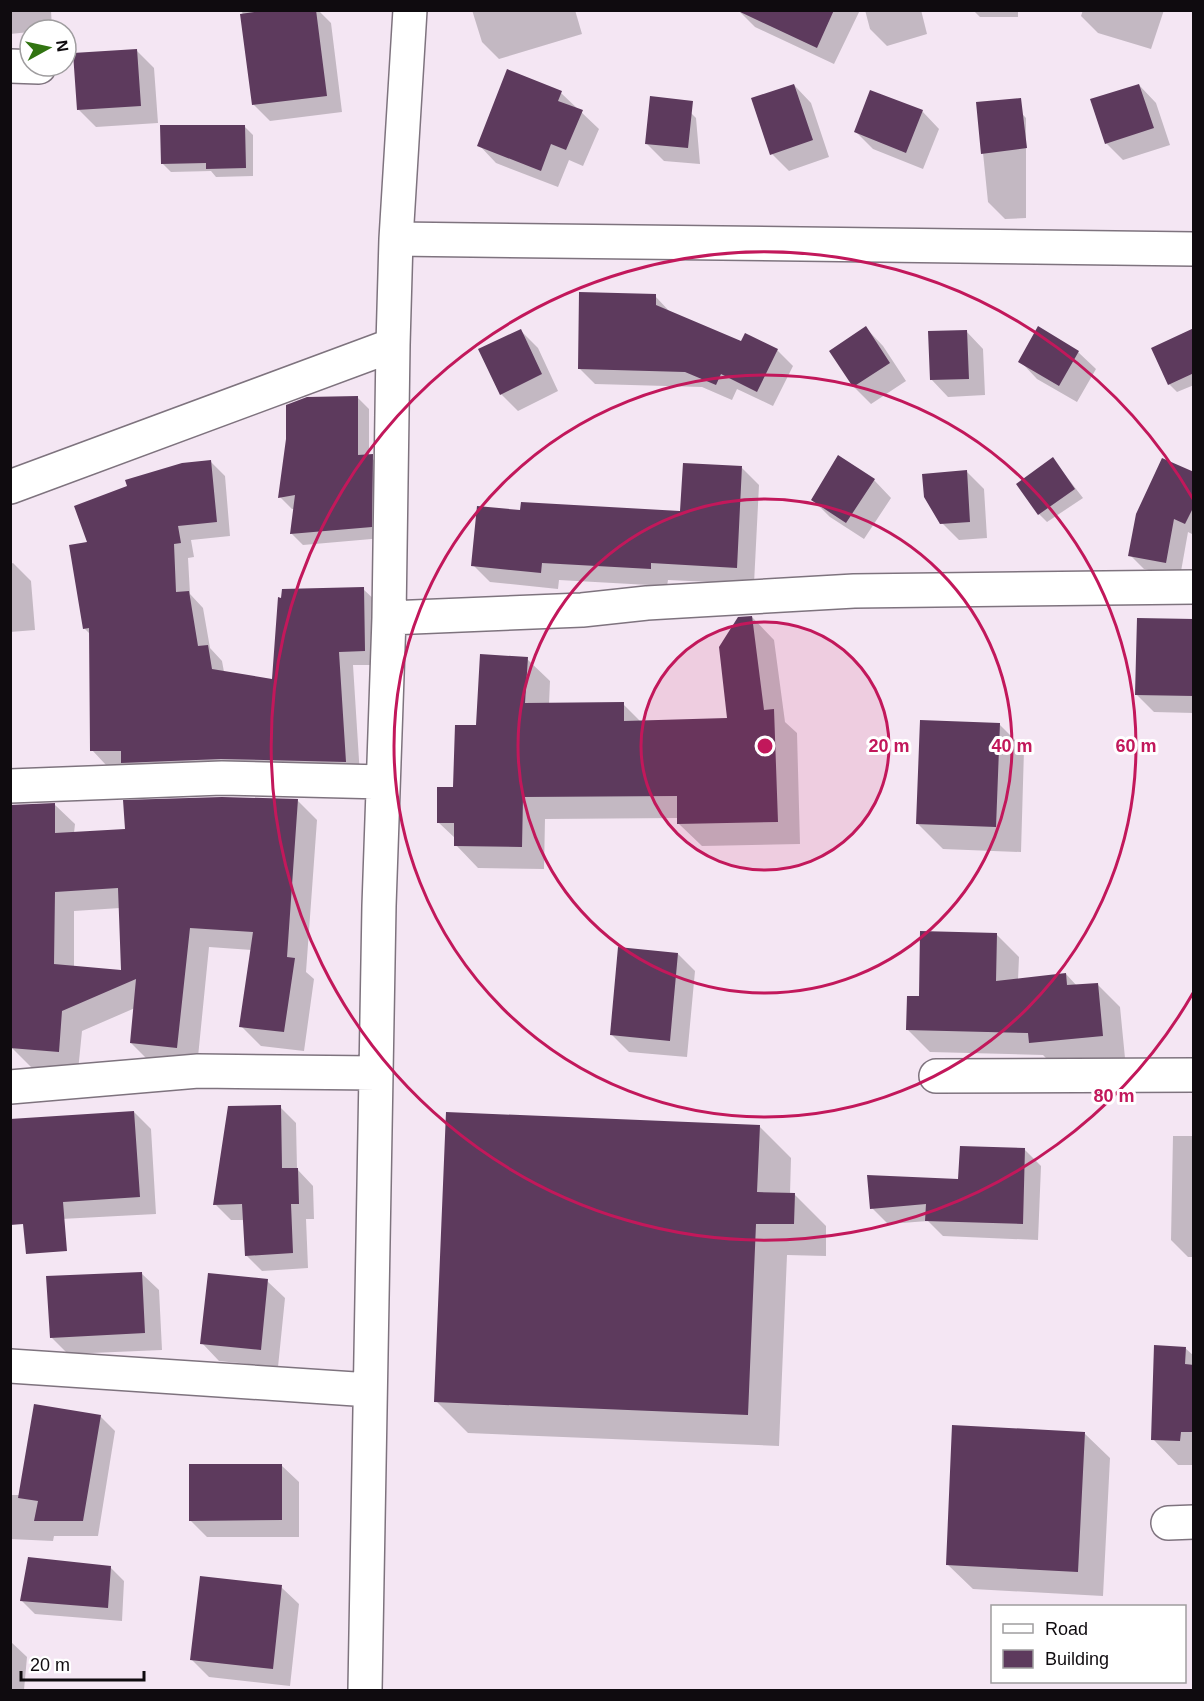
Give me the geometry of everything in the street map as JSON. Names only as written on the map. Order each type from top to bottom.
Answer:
[{"type":"street","points":[[365,1690],[376,1073],[389,618],[393,345],[396,238],[410,10]]},
{"type":"street","points":[[396,238],[1194,249]]},
{"type":"street","points":[[10,487],[393,345]]},
{"type":"street","points":[[389,618],[582,610],[647,603],[854,591],[1194,587]]},
{"type":"street","points":[[10,786],[222,778],[383,782]]},
{"type":"street","points":[[10,1087],[198,1071],[376,1073]]},
{"type":"street","points":[[936,1077],[1194,1075]]},
{"type":"street","points":[[10,1366],[370,1390]]},
{"type":"building","points":[[267,10],[316,10],[327,96],[252,105],[240,14]]},
{"type":"building","points":[[736,10],[834,10],[817,48]]},
{"type":"building","points":[[137,49],[141,106],[77,110],[75,78],[78,78],[78,53]]},
{"type":"building","points":[[507,69],[562,91],[558,101],[583,110],[566,150],[551,144],[541,171],[477,146]]},
{"type":"building","points":[[794,84],[813,140],[770,155],[751,98]]},
{"type":"building","points":[[1139,84],[1154,128],[1105,144],[1090,99]]},
{"type":"building","points":[[870,90],[923,110],[906,153],[854,132]]},
{"type":"building","points":[[650,96],[693,101],[688,148],[645,144]]},
{"type":"building","points":[[1021,98],[1027,148],[981,154],[976,102]]},
{"type":"building","points":[[160,125],[245,125],[246,168],[206,169],[206,163],[161,164]]},
{"type":"building","points":[[579,292],[656,294],[656,305],[741,341],[745,333],[778,349],[757,392],[721,374],[716,385],[685,372],[578,369]]},
{"type":"building","points":[[866,326],[890,363],[853,387],[829,351]]},
{"type":"building","points":[[1038,326],[1079,351],[1059,386],[1018,362]]},
{"type":"building","points":[[1194,328],[1194,373],[1168,385],[1151,348]]},
{"type":"building","points":[[521,329],[542,374],[500,395],[478,349]]},
{"type":"building","points":[[967,330],[969,379],[930,380],[928,331]]},
{"type":"building","points":[[358,396],[358,455],[373,454],[372,527],[290,534],[295,495],[278,498],[286,439],[286,405],[307,397]]},
{"type":"building","points":[[838,455],[875,479],[846,523],[811,500]]},
{"type":"building","points":[[1053,457],[1075,489],[1038,515],[1016,484]]},
{"type":"building","points":[[1162,458],[1194,472],[1194,506],[1185,524],[1174,519],[1166,563],[1128,556],[1136,514]]},
{"type":"building","points":[[211,460],[217,522],[178,526],[181,543],[174,544],[176,592],[189,591],[198,646],[208,645],[212,669],[272,679],[278,597],[281,598],[282,589],[364,587],[365,651],[339,652],[346,762],[221,759],[121,763],[121,751],[90,751],[89,628],[83,629],[69,545],[87,542],[74,506],[127,486],[125,480],[182,463]]},
{"type":"building","points":[[683,463],[742,466],[737,568],[651,563],[651,569],[542,563],[541,573],[471,566],[477,506],[520,510],[521,502],[680,511]]},
{"type":"building","points":[[967,470],[970,522],[940,524],[924,497],[922,474]]},
{"type":"building","points":[[752,616],[764,710],[774,709],[778,822],[677,824],[677,796],[523,797],[522,847],[454,846],[454,823],[437,823],[437,787],[453,787],[455,725],[476,725],[480,654],[528,657],[525,703],[624,702],[624,721],[727,718],[719,647],[738,617]]},
{"type":"building","points":[[1137,618],[1194,619],[1194,696],[1135,695]]},
{"type":"building","points":[[920,720],[1000,723],[996,827],[916,824]]},
{"type":"building","points":[[222,797],[298,799],[287,957],[295,958],[284,1032],[239,1027],[253,932],[190,928],[177,1048],[130,1043],[136,979],[62,1011],[59,1052],[10,1048],[10,805],[55,803],[55,833],[125,829],[123,800]],"holes":[[[118,888],[121,970],[54,964],[55,892]]]},
{"type":"building","points":[[920,931],[997,933],[996,981],[1066,973],[1067,985],[1098,983],[1103,1036],[1029,1043],[1028,1033],[906,1030],[907,996],[919,996]]},
{"type":"building","points":[[618,947],[678,953],[670,1041],[610,1035]]},
{"type":"building","points":[[281,1105],[282,1168],[298,1168],[299,1204],[291,1204],[293,1253],[245,1256],[242,1204],[213,1205],[228,1106]]},
{"type":"building","points":[[134,1111],[140,1197],[63,1202],[67,1251],[26,1254],[23,1224],[10,1225],[10,1119]]},
{"type":"building","points":[[446,1112],[760,1125],[757,1192],[795,1193],[794,1224],[756,1224],[748,1415],[434,1402]]},
{"type":"building","points":[[960,1146],[1025,1148],[1023,1224],[925,1221],[926,1204],[870,1209],[867,1175],[958,1179]]},
{"type":"building","points":[[142,1272],[145,1333],[50,1338],[46,1276]]},
{"type":"building","points":[[208,1273],[268,1279],[261,1350],[200,1344]]},
{"type":"building","points":[[1154,1345],[1186,1347],[1185,1364],[1194,1365],[1194,1432],[1181,1432],[1180,1441],[1151,1440]]},
{"type":"building","points":[[34,1404],[101,1415],[83,1521],[34,1521],[38,1501],[18,1498]]},
{"type":"building","points":[[952,1425],[1085,1432],[1078,1572],[946,1565]]},
{"type":"building","points":[[189,1464],[282,1464],[282,1520],[189,1521]]},
{"type":"building","points":[[28,1557],[111,1566],[108,1608],[20,1601]]},
{"type":"building","points":[[200,1576],[282,1585],[273,1669],[190,1660]]}]
